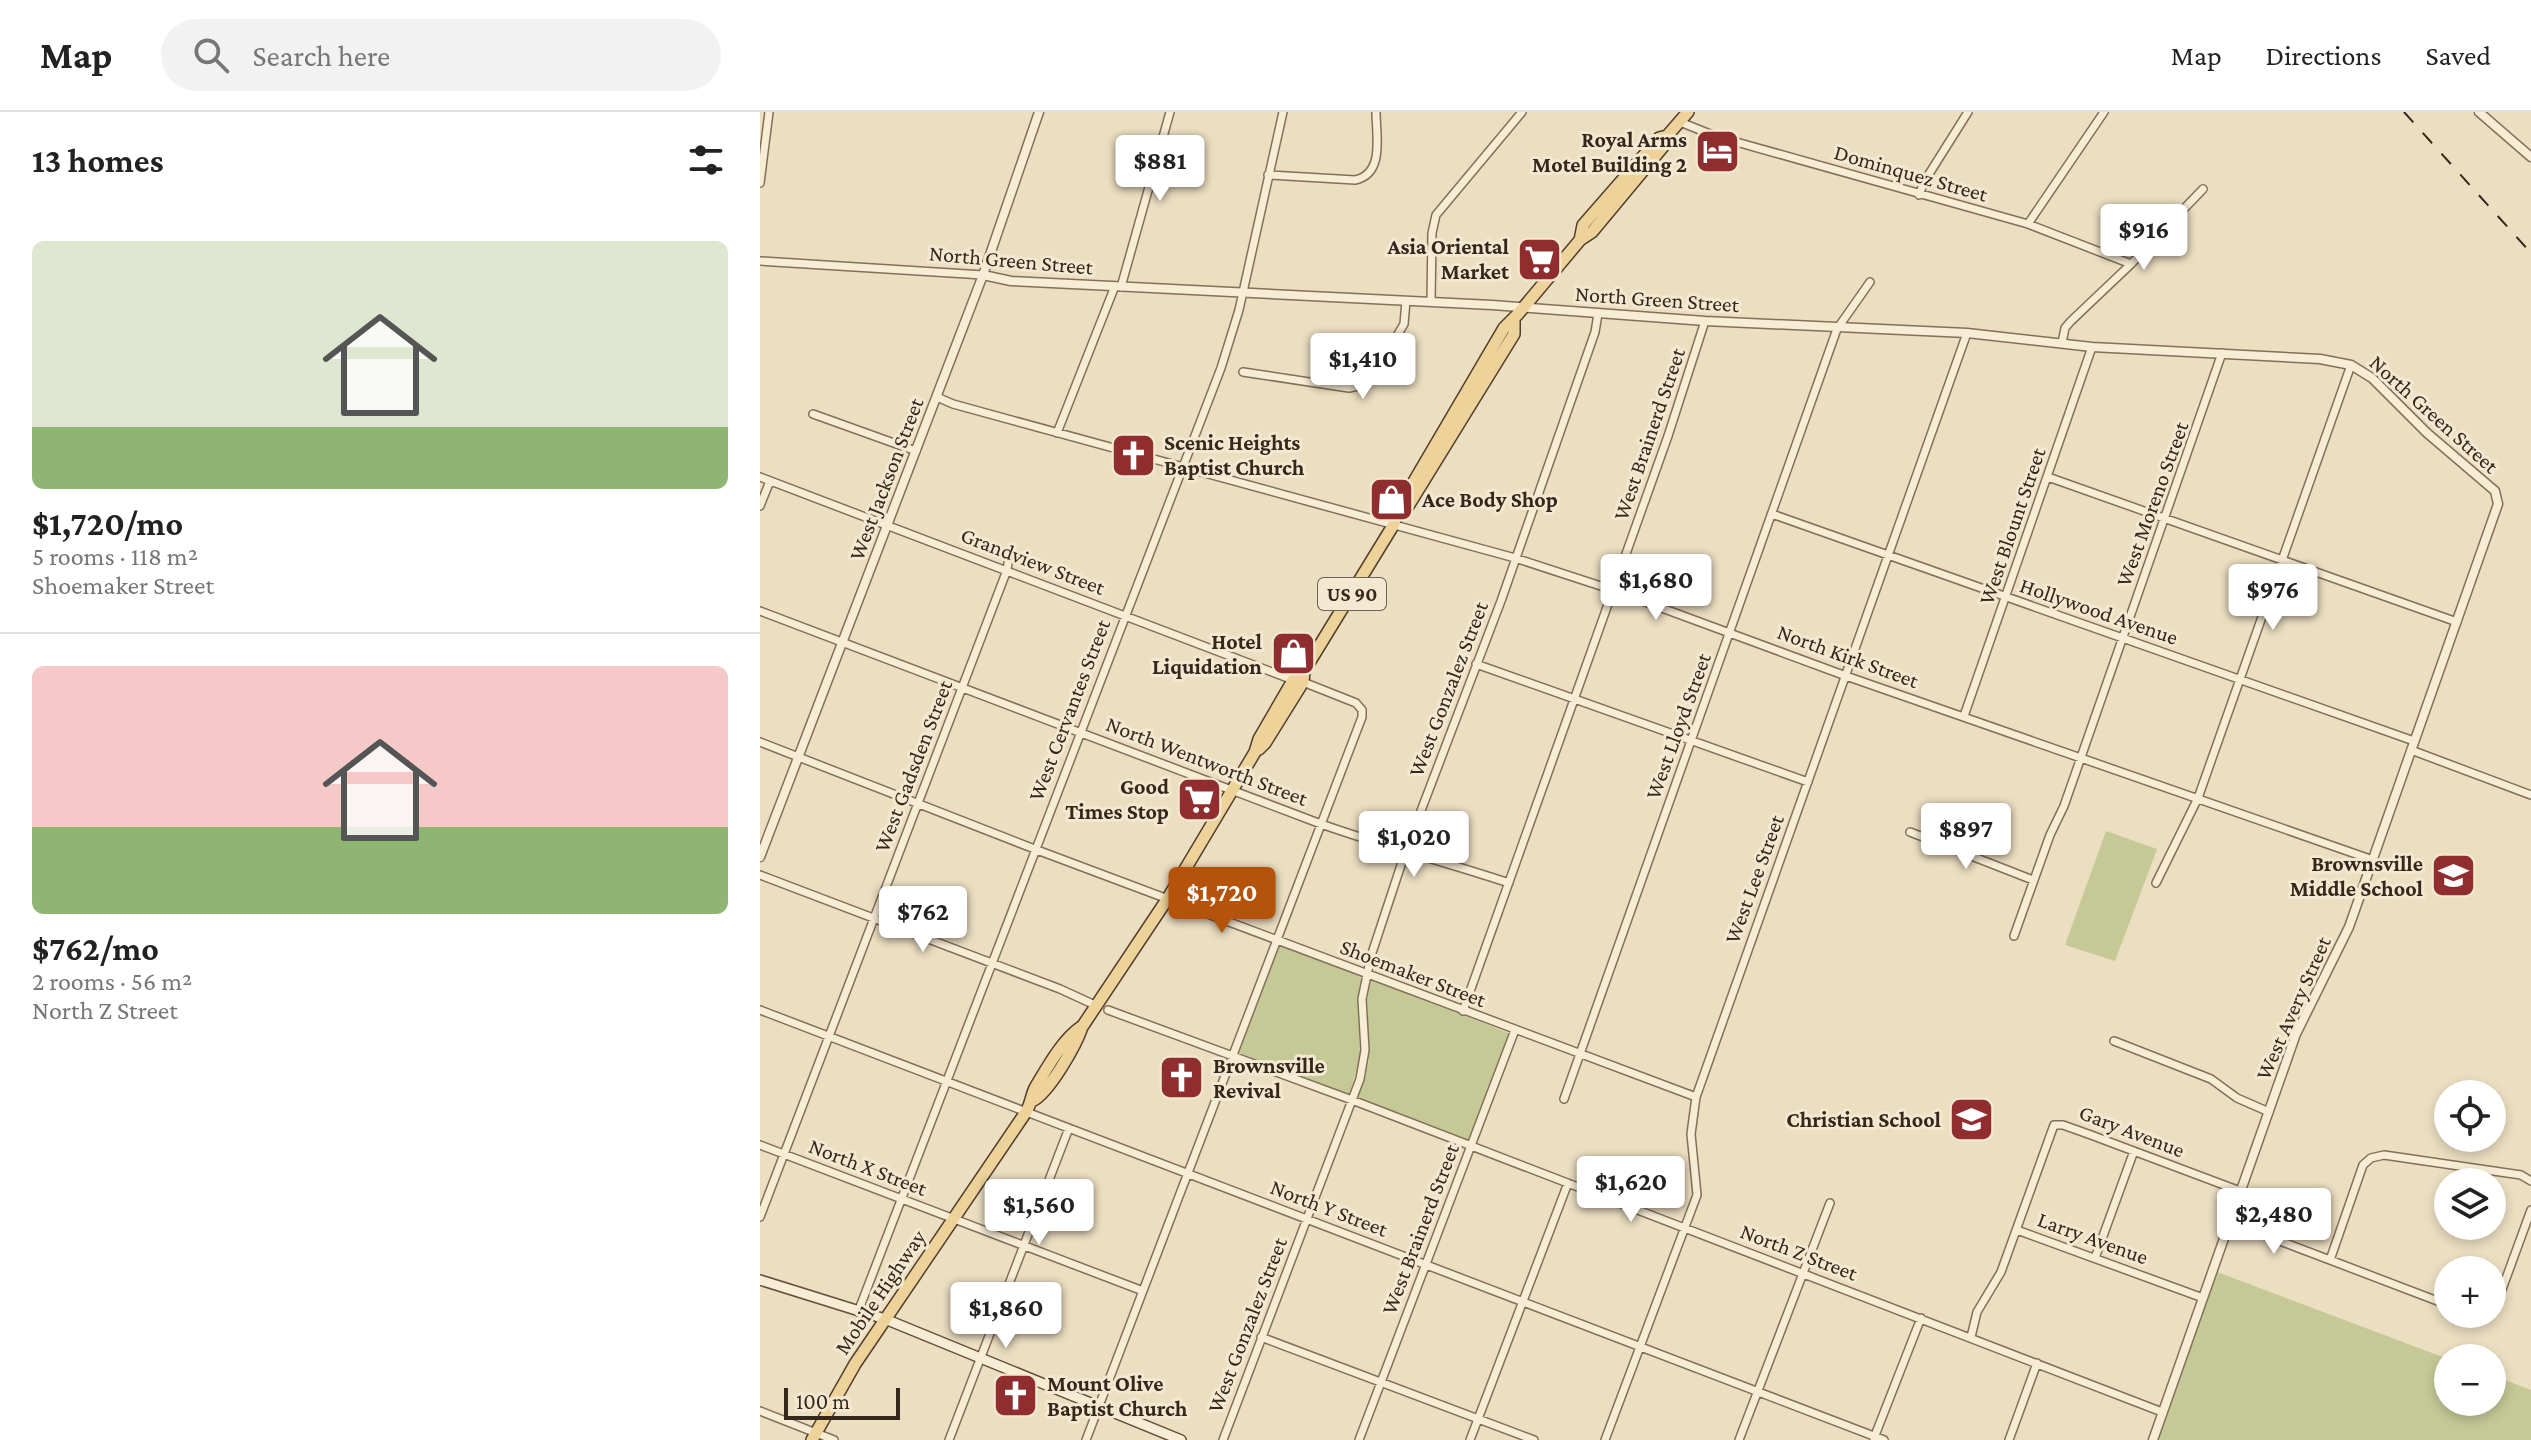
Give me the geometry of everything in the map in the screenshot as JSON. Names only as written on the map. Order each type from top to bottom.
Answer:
[{"type":"main road","name":"Mobile Highway","points":[[813,1436],[885,1319],[1029,1106],[1052,1080],[1078,1039],[1082,1027],[1103,1008],[1255,752],[1265,743],[1300,678],[1396,520],[1406,510],[1446,448],[1514,334],[1514,319],[1651,162],[1666,143],[1667,136],[1684,117]]},
{"type":"main road","points":[[760,1280],[885,1319],[1181,1440]]},
{"type":"street","points":[[760,183],[769,112]]},
{"type":"street","name":"West Jackson Street","points":[[760,857],[983,275],[1039,112]]},
{"type":"street","points":[[1057,433],[1118,286],[1170,112]]},
{"type":"street","name":"West Cervantes Street","points":[[858,1312],[1221,368],[1242,293],[1283,112]]},
{"type":"street","points":[[1268,175],[1355,180],[1367,177],[1375,163],[1376,112]]},
{"type":"street","points":[[1431,302],[1432,233],[1436,215],[1522,112]]},
{"type":"street","points":[[1919,195],[1968,112]]},
{"type":"street","points":[[2028,224],[2104,112]]},
{"type":"street","points":[[2479,112],[2531,157]]},
{"type":"street","name":"Dominquez Street","points":[[1684,117],[1706,133],[2028,224],[2131,264]]},
{"type":"street","points":[[2062,343],[2065,328],[2071,321],[2203,189]]},
{"type":"street","name":"North Green Street","points":[[760,261],[983,275],[1011,281],[1431,302],[1837,329],[1967,333],[2092,347],[2278,355],[2351,365],[2384,389],[2427,433],[2495,491],[2498,500]]},
{"type":"street","name":"West Lloyd Street","points":[[1564,1099],[1837,329],[1870,282]]},
{"type":"street","points":[[1243,372],[1349,388],[1363,385],[1373,376],[1404,324],[1406,301]]},
{"type":"street","name":"West Gonzalez Street","points":[[1223,1440],[1352,1100],[1365,1060],[1362,999],[1367,974],[1406,850],[1515,558],[1595,332],[1598,314]]},
{"type":"street","name":"West Brainerd Street","points":[[1463,1011],[1576,699],[1705,321]]},
{"type":"street","name":"West Lee Street","points":[[1605,1440],[1686,1228],[1698,1187],[1691,1134],[1696,1097],[1967,333]]},
{"type":"street","name":"West Blount Street","points":[[1964,716],[2092,347]]},
{"type":"street","name":"West Moreno Street","points":[[2014,936],[2081,756],[2222,353]]},
{"type":"street","points":[[2156,883],[2198,798],[2351,365]]},
{"type":"street","name":"North Kirk Street","points":[[937,397],[1057,433],[1396,520],[1515,558],[2373,860]]},
{"type":"street","points":[[813,414],[916,451]]},
{"type":"street","name":"Grandview Street","points":[[760,477],[1126,616],[1300,678],[1356,703],[1362,710],[1362,717],[1321,824]]},
{"type":"street","points":[[2048,477],[2457,622]]},
{"type":"street","points":[[760,506],[770,481]]},
{"type":"street","name":"West Avery Street","points":[[2153,1440],[2296,1034],[2349,927],[2498,500]]},
{"type":"street","name":"Hollywood Avenue","points":[[1772,514],[2240,679],[2413,745],[2531,795]]},
{"type":"street","name":"West Gadsden Street","points":[[760,1217],[1007,570],[1010,551]]},
{"type":"street","name":"North Wentworth Street","points":[[760,611],[1392,850],[1406,850],[1509,883]]},
{"type":"street","points":[[1476,664],[1808,782]]},
{"type":"street","name":"Shoemaker Street","points":[[760,742],[1037,850],[1696,1097]]},
{"type":"street","points":[[1086,1440],[1321,824]]},
{"type":"street","points":[[1910,832],[2033,880]]},
{"type":"street","name":"North Z Street","points":[[760,875],[2162,1412]]},
{"type":"street","name":"North Y Street","points":[[760,1010],[948,1081],[1029,1106],[1069,1128],[1884,1440]]},
{"type":"street","name":"West Brainerd Street","points":[[1359,1440],[1515,1030]]},
{"type":"street","points":[[2114,1041],[2211,1079],[2237,1098],[2269,1112]]},
{"type":"street","name":"Gary Avenue","points":[[2017,1230],[2050,1131],[2056,1124],[2240,1191]]},
{"type":"street","points":[[949,1440],[1069,1128]]},
{"type":"street","name":"North X Street","points":[[760,1145],[1143,1291]]},
{"type":"street","points":[[2095,1258],[2134,1151]]},
{"type":"street","points":[[2330,1260],[2361,1170],[2367,1161],[2377,1155],[2521,1175],[2531,1181]]},
{"type":"street","points":[[1470,1440],[1568,1183]]},
{"type":"street","points":[[1739,1440],[1830,1203]]},
{"type":"street","points":[[2506,1278],[2531,1210]]},
{"type":"street","points":[[2230,1222],[2434,1300]]},
{"type":"street","points":[[1971,1337],[1977,1312],[2001,1272],[2017,1230]]},
{"type":"street","name":"Larry Avenue","points":[[2017,1230],[2203,1298]]},
{"type":"street","points":[[1874,1438],[1921,1318]]},
{"type":"street","points":[[1261,1337],[1534,1440]]},
{"type":"street","points":[[2009,1440],[2037,1363]]},
{"type":"street","points":[[760,1411],[813,1436],[834,1440]]},
{"type":"green space","points":[[2106,831],[2157,849],[2115,961],[2065,945]]},
{"type":"green space","points":[[1280,945],[1362,976],[1358,999],[1360,1059],[1349,1095],[1239,1053]]},
{"type":"green space","points":[[1371,980],[1509,1033],[1468,1141],[1357,1098],[1369,1061],[1367,1000]]},
{"type":"green space","points":[[2217,1272],[2434,1354],[2434,1416],[2506,1416],[2506,1380],[2531,1390],[2531,1440],[2158,1440]]},
{"type":"railway","points":[[2404,112],[2531,253]]},
{"type":"place","name":"Royal Arms Motel Building 2","points":[[1718,152]]},
{"type":"place","name":"Asia Oriental Market","points":[[1540,259]]},
{"type":"place","name":"Scenic Heights Baptist Church","points":[[1133,455]]},
{"type":"place","name":"Ace Body Shop","points":[[1391,499]]},
{"type":"place","name":"Hotel Liquidation","points":[[1293,654]]},
{"type":"place","name":"Good Times Stop","points":[[1200,799]]},
{"type":"place","name":"Brownsville Middle School","points":[[2454,876]]},
{"type":"place","name":"Brownsville Revival","points":[[1182,1078]]},
{"type":"place","name":"Christian School","points":[[1972,1119]]},
{"type":"place","name":"Mount Olive Baptist Church","points":[[1016,1396]]}]
